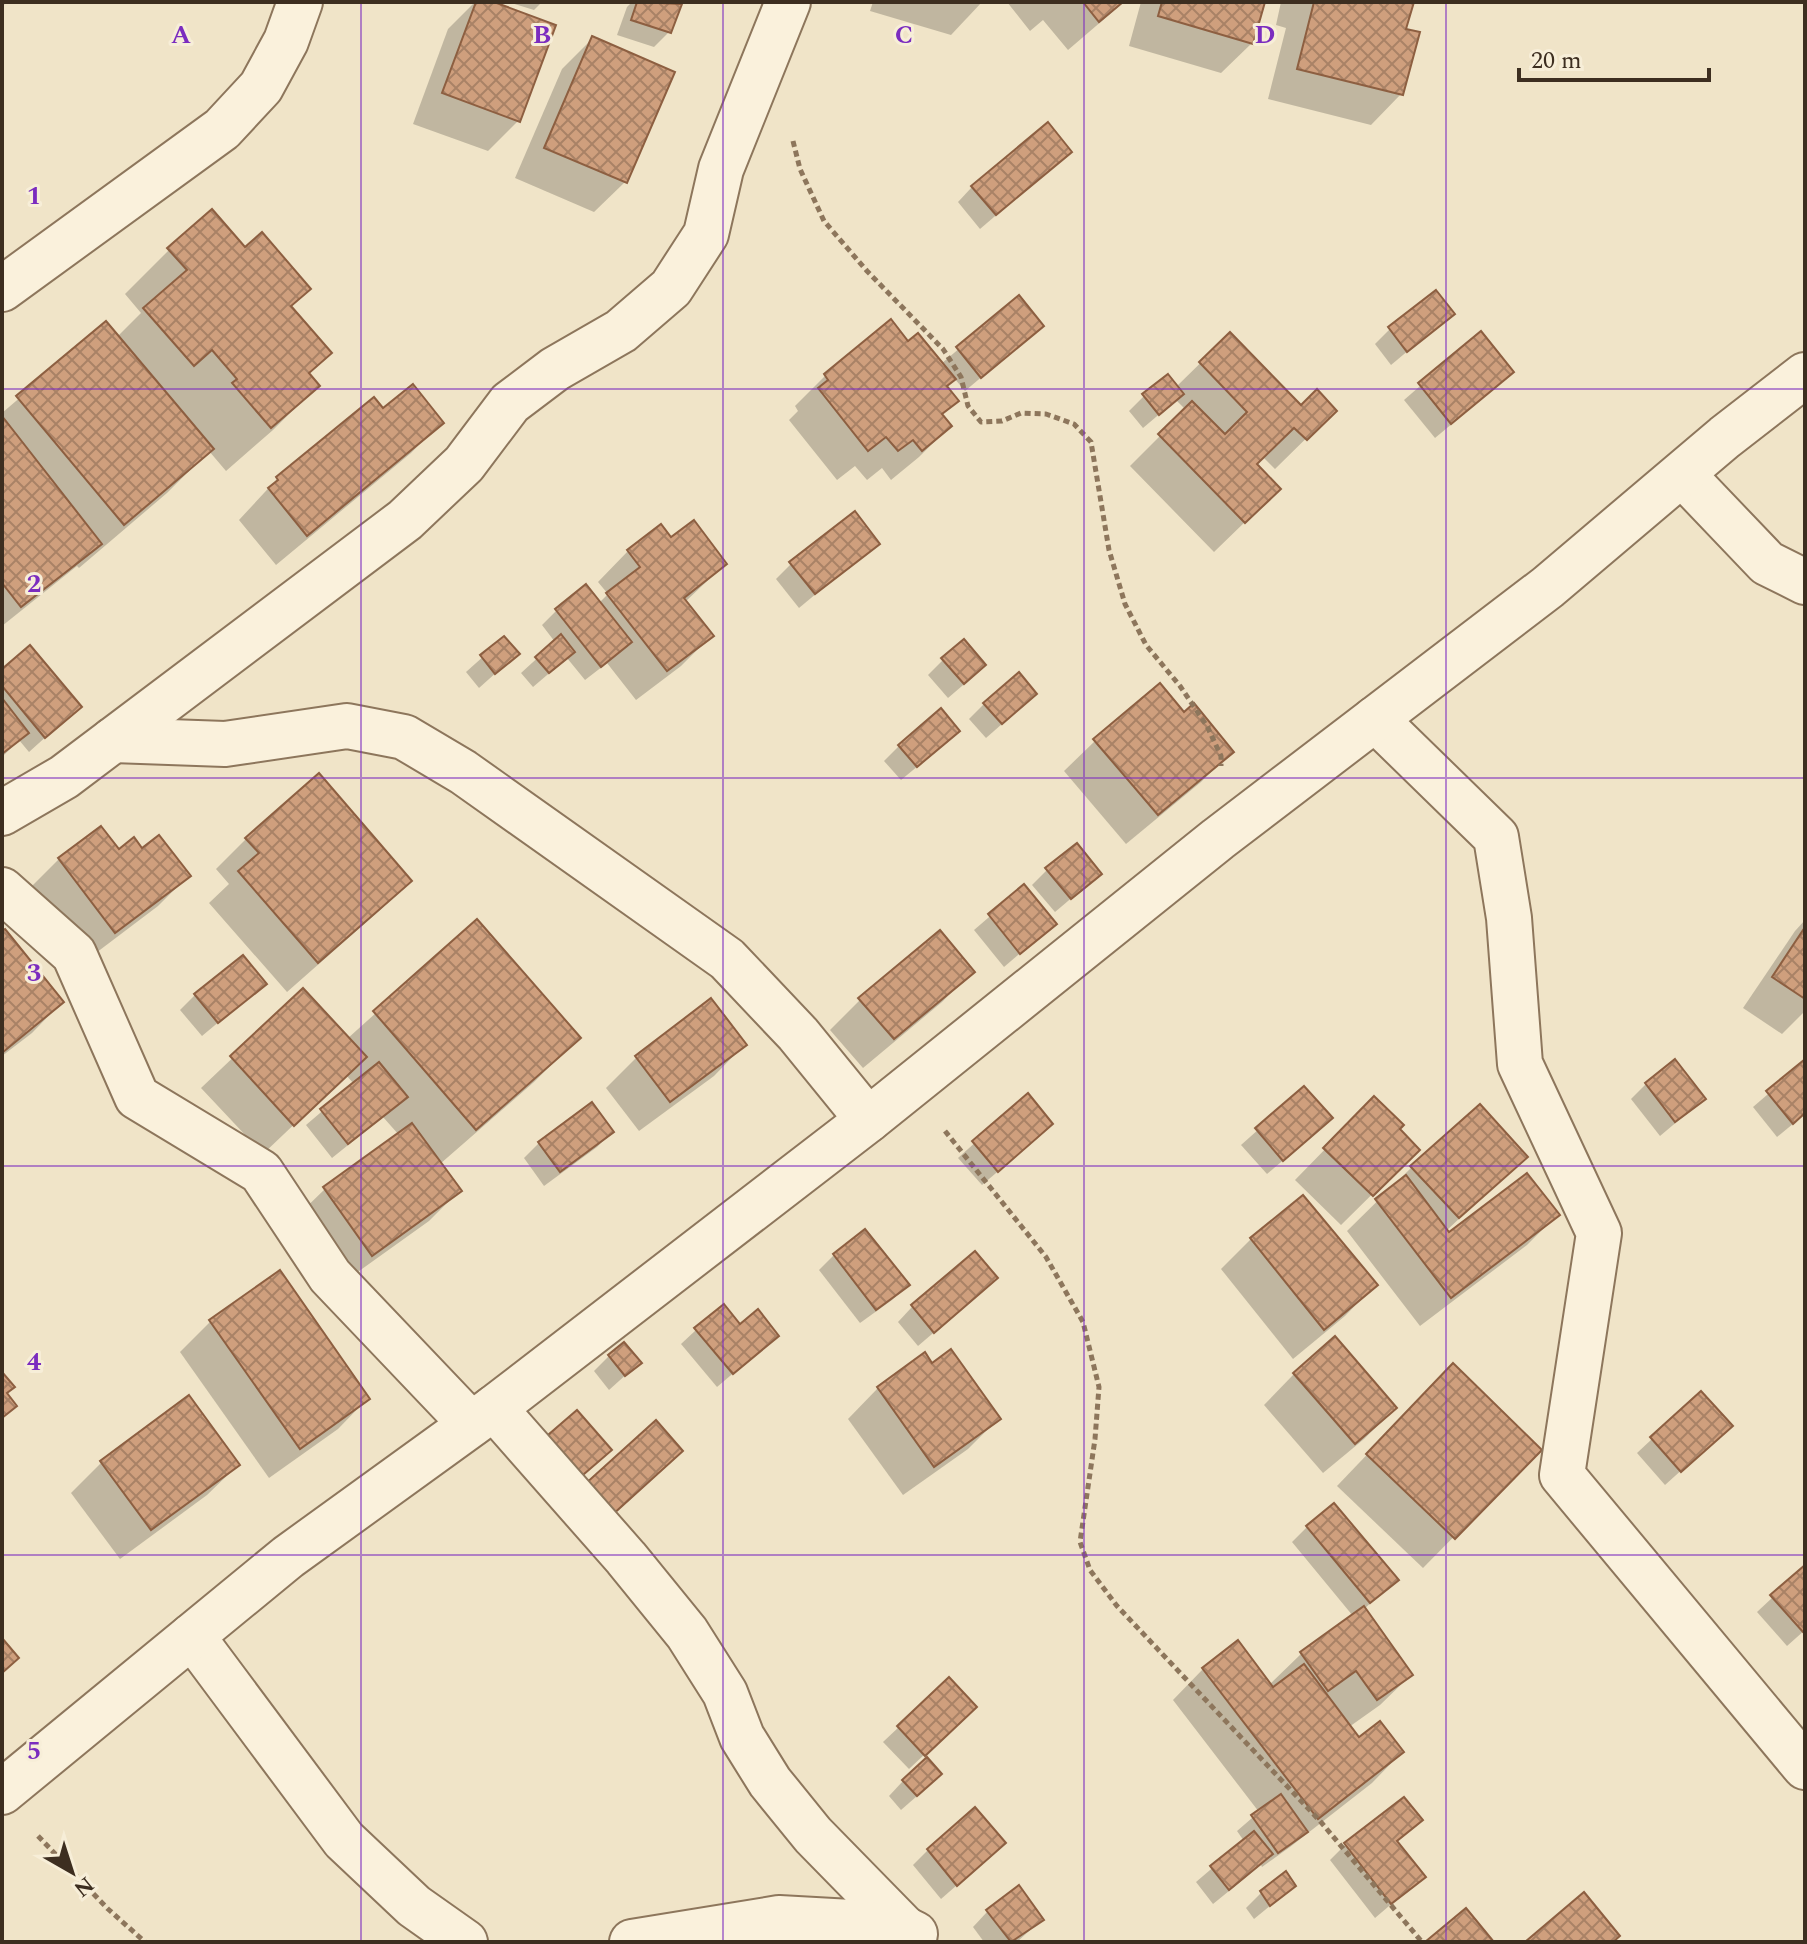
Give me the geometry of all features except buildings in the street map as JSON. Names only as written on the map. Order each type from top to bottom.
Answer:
[{"type":"street","points":[[2,289],[222,129],[261,87],[286,41],[300,2]]},
{"type":"street","points":[[2,813],[64,777],[405,520],[464,464],[510,403],[555,369],[621,331],[671,288],[706,234],[721,169],[788,2]]},
{"type":"street","points":[[2,1792],[288,1557],[482,1416],[868,1120],[1218,839],[1548,587],[1725,437],[1805,375]]},
{"type":"street","points":[[1683,475],[1767,563],[1805,582]]},
{"type":"street","points":[[1375,719],[1496,837],[1509,918],[1520,1064],[1599,1233],[1562,1475],[1805,1767]]},
{"type":"street","points":[[113,740],[225,744],[347,726],[404,737],[463,772],[727,959],[798,1034],[868,1120]]},
{"type":"street","points":[[2,890],[74,954],[137,1097],[261,1172],[330,1276],[482,1416],[626,1558],[687,1633],[725,1693],[742,1737],[770,1782],[813,1835],[918,1935]]},
{"type":"street","points":[[192,1636],[344,1840],[414,1906],[465,1942]]},
{"type":"street","points":[[632,1942],[779,1918],[851,1922],[918,1935]]},
{"type":"path","points":[[790,131],[800,169],[824,221],[867,271],[943,349],[961,377],[968,406],[981,422],[1002,421],[1021,413],[1046,414],[1074,424],[1091,442],[1109,550],[1125,604],[1146,645],[1180,686],[1207,726],[1221,756],[1218,839]]},
{"type":"path","points":[[909,1087],[1046,1257],[1083,1322],[1099,1387],[1080,1542],[1090,1570],[1117,1606],[1320,1821],[1422,1942]]},
{"type":"path","points":[[34,1831],[108,1909],[145,1942]]}]
